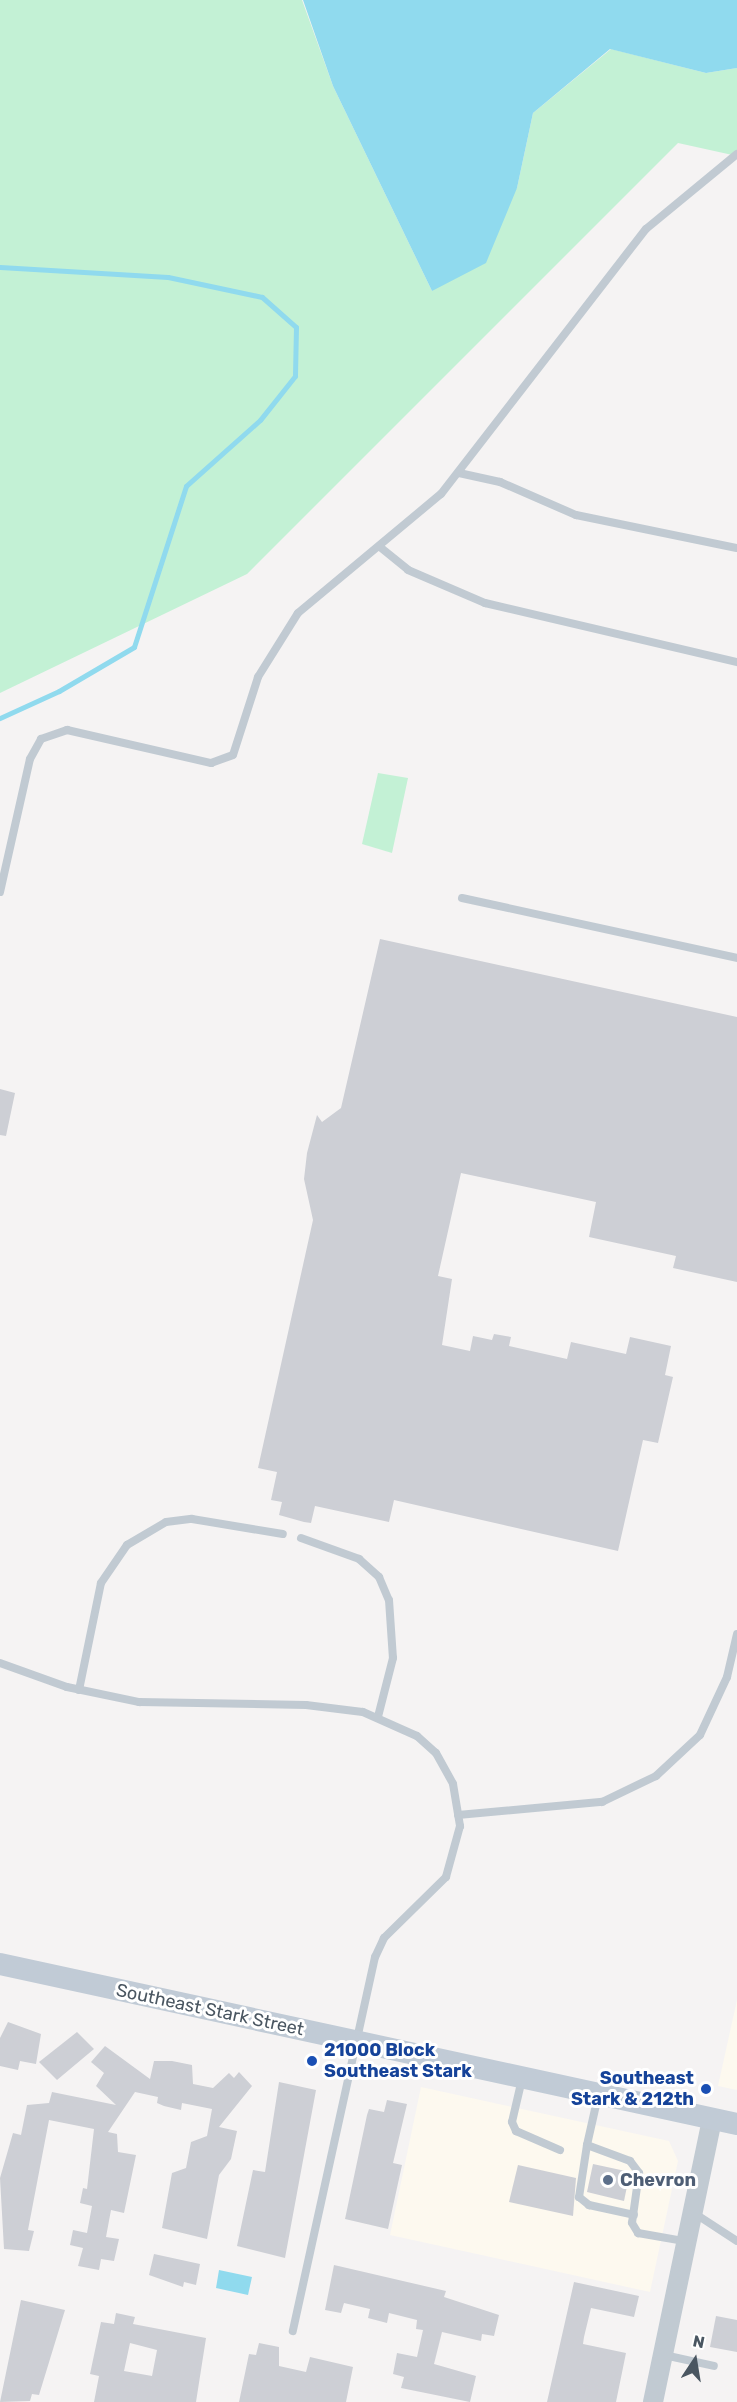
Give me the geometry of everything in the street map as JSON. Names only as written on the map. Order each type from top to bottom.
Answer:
[{"type":"main road","name":"Southeast Stark Street","points":[[0,1964],[737,2124]]},
{"type":"street","points":[[653,2402],[712,2119]]},
{"type":"lane","points":[[0,892],[30,759],[41,739],[67,730],[224,761],[239,746],[273,646],[298,613],[380,547],[459,473],[646,229],[737,154]]},
{"type":"lane","points":[[459,473],[500,482],[576,515],[737,548]]},
{"type":"lane","points":[[380,547],[408,570],[485,603],[737,662]]},
{"type":"lane","points":[[462,898],[737,958]]},
{"type":"lane","points":[[80,1690],[90,1626],[110,1562],[143,1532],[192,1519],[283,1534]]},
{"type":"lane","points":[[300,1538],[359,1559],[379,1577],[389,1600],[393,1658],[378,1717]]},
{"type":"lane","points":[[458,1815],[602,1802],[656,1776],[700,1735],[727,1677],[737,1634]]},
{"type":"lane","points":[[0,1663],[80,1690],[170,1704],[341,1707],[378,1717],[436,1753],[453,1784],[458,1815],[456,1852],[446,1877],[384,1938],[375,1956],[293,2331]]},
{"type":"lane","points":[[522,2078],[512,2122],[516,2131],[560,2150]]},
{"type":"lane","points":[[598,2094],[579,2197],[589,2205],[634,2215]]},
{"type":"lane","points":[[587,2145],[630,2161],[639,2173],[634,2215],[638,2233],[687,2242]]},
{"type":"lane","points":[[693,2212],[737,2241]]},
{"type":"lane","points":[[663,2355],[714,2366]]},
{"type":"shaded area","points":[[737,2000],[737,2090],[718,2086]]},
{"type":"shaded area","points":[[421,2087],[669,2141],[678,2161],[650,2292],[390,2235]]},
{"type":"green space","points":[[0,0],[302,0],[333,86],[432,291],[517,188],[533,113],[611,49],[706,73],[737,68],[737,156],[678,143],[247,574],[0,693]]},
{"type":"green space","points":[[378,773],[408,778],[392,853],[362,844]]},
{"type":"water","points":[[303,0],[737,0],[737,68],[706,73],[610,49],[533,113],[517,188],[486,263],[432,291],[333,86]]},
{"type":"water","points":[[219,2270],[252,2277],[248,2295],[216,2288]]},
{"type":"building","points":[[380,939],[737,1017],[737,1282],[673,1268],[676,1256],[589,1237],[596,1202],[461,1173],[438,1276],[452,1279],[442,1345],[470,1351],[473,1336],[492,1340],[494,1334],[511,1337],[509,1346],[567,1359],[571,1342],[626,1354],[630,1337],[671,1346],[665,1375],[673,1377],[658,1443],[643,1440],[618,1551],[394,1500],[389,1522],[315,1506],[311,1523],[304,1522],[279,1515],[282,1502],[271,1500],[277,1472],[258,1468],[313,1220],[304,1179],[307,1153],[317,1115],[322,1122],[341,1108]]},
{"type":"building","points":[[0,1089],[15,1093],[6,1136],[0,1135]]},
{"type":"building","points":[[8,2022],[41,2034],[36,2064],[20,2061],[18,2070],[0,2066],[0,2038]]},
{"type":"building","points":[[77,2032],[94,2049],[57,2080],[39,2062]]},
{"type":"building","points":[[105,2046],[150,2079],[154,2061],[172,2061],[192,2065],[193,2084],[213,2088],[229,2073],[234,2078],[239,2072],[252,2086],[219,2127],[237,2131],[231,2159],[219,2175],[207,2239],[162,2228],[172,2173],[186,2168],[191,2142],[207,2136],[212,2109],[182,2103],[181,2110],[157,2103],[158,2097],[135,2092],[108,2132],[117,2134],[118,2152],[136,2155],[124,2213],[111,2210],[106,2237],[119,2239],[114,2261],[101,2259],[99,2270],[78,2266],[83,2248],[70,2245],[73,2230],[87,2233],[92,2206],[80,2203],[83,2188],[87,2189],[94,2129],[49,2120],[28,2230],[34,2231],[29,2251],[4,2249],[0,2178],[13,2133],[21,2135],[27,2105],[49,2103],[52,2092],[116,2105],[96,2086],[104,2073],[91,2062]]},
{"type":"building","points":[[279,2082],[316,2090],[285,2258],[237,2246],[253,2170],[265,2172]]},
{"type":"building","points":[[387,2100],[407,2104],[393,2163],[402,2165],[388,2229],[345,2219],[369,2109],[384,2112]]},
{"type":"building","points":[[593,2164],[630,2172],[624,2201],[587,2192]]},
{"type":"building","points":[[518,2165],[576,2178],[573,2216],[509,2202]]},
{"type":"building","points":[[154,2254],[200,2264],[196,2285],[184,2282],[183,2287],[149,2275]]},
{"type":"building","points":[[334,2265],[446,2291],[444,2297],[499,2315],[494,2336],[482,2334],[481,2341],[442,2332],[434,2364],[476,2376],[470,2402],[401,2388],[404,2377],[393,2374],[397,2353],[417,2357],[423,2330],[416,2329],[417,2320],[389,2313],[387,2323],[368,2318],[370,2309],[344,2303],[341,2313],[325,2310]]},
{"type":"building","points":[[574,2282],[639,2296],[634,2317],[591,2308],[584,2337],[583,2344],[626,2353],[616,2402],[547,2402]]},
{"type":"building","points":[[21,2300],[65,2310],[39,2395],[32,2394],[30,2401],[0,2402]]},
{"type":"building","points":[[116,2313],[135,2317],[133,2324],[206,2338],[196,2402],[94,2402],[99,2376],[90,2374],[101,2322],[114,2324]],"holes":[[[130,2343],[157,2350],[152,2376],[124,2371]]]},
{"type":"building","points":[[716,2316],[737,2320],[737,2352],[710,2347]]},
{"type":"building","points":[[259,2343],[279,2347],[279,2366],[306,2372],[310,2357],[353,2367],[346,2402],[239,2402],[249,2354],[256,2355]]},
{"type":"waterway","points":[[0,267],[168,277],[262,297],[296,327],[295,376],[260,420],[186,486],[134,647],[59,691],[0,718]]},
{"type":"place","name":"21000 Block Southeast Stark","points":[[312,2061]]},
{"type":"place","name":"Southeast Stark & 212th","points":[[706,2089]]},
{"type":"place","name":"Chevron","points":[[608,2180]]}]
